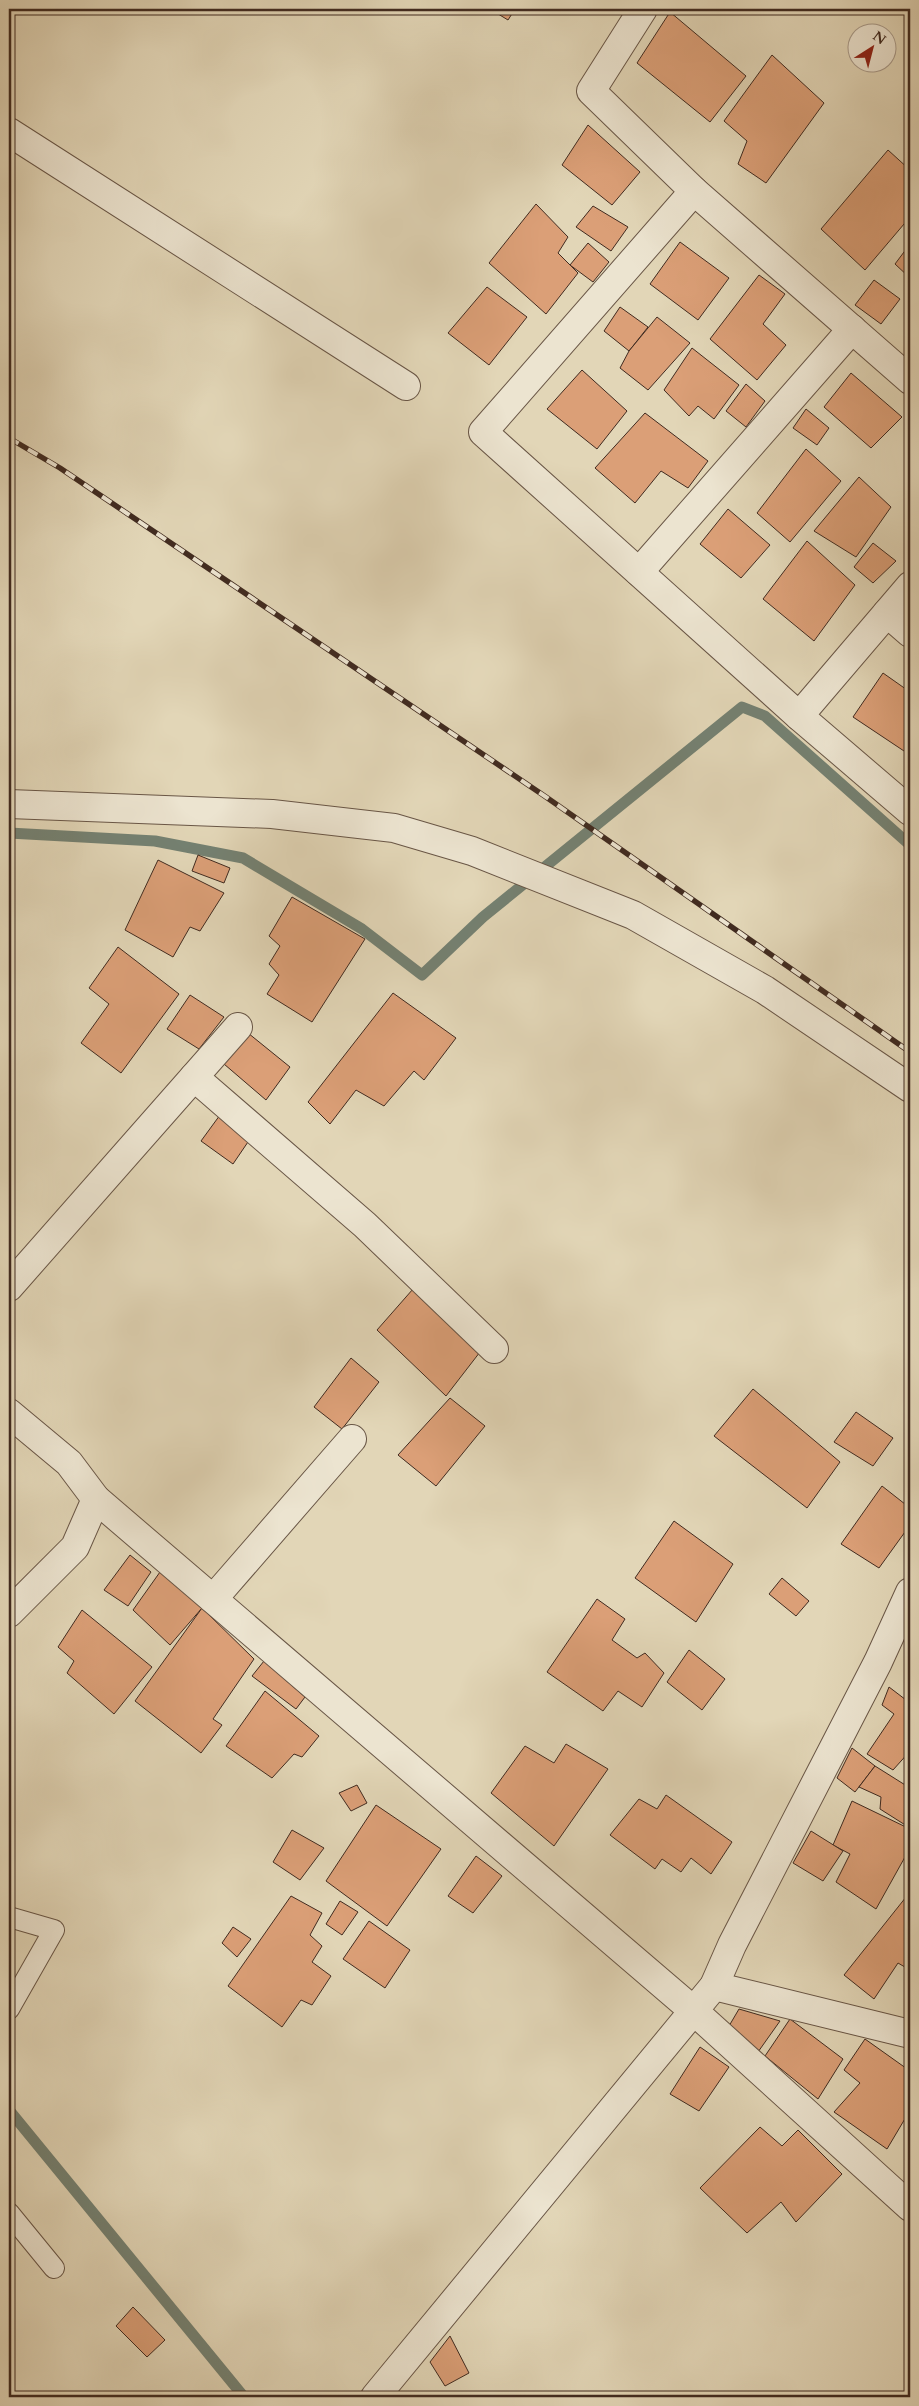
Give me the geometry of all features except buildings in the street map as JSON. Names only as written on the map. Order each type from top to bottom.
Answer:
[{"type":"street","points":[[643,9],[591,91],[694,191],[910,380]]},
{"type":"street","points":[[9,132],[406,386]]},
{"type":"street","points":[[694,191],[483,432],[799,716],[910,810]]},
{"type":"street","points":[[639,572],[852,329]]},
{"type":"street","points":[[799,716],[910,586]]},
{"type":"street","points":[[888,613],[910,633]]},
{"type":"street","points":[[9,804],[272,814],[394,828],[472,851],[633,915],[765,990],[910,1088]]},
{"type":"street","points":[[9,1287],[238,1027]]},
{"type":"street","points":[[194,1077],[365,1225],[494,1349]]},
{"type":"street","points":[[9,1413],[69,1463],[96,1499],[695,2012],[910,2207]]},
{"type":"street","points":[[213,1599],[352,1439]]},
{"type":"street","points":[[9,1613],[75,1547],[96,1499]]},
{"type":"street","points":[[375,2397],[695,2012],[714,1986],[732,1945],[878,1662],[910,1592]]},
{"type":"street","points":[[714,1986],[910,2034]]},
{"type":"lane","points":[[9,1917],[54,1930],[9,2009]]},
{"type":"lane","points":[[9,2213],[54,2268]]},
{"type":"waterway","points":[[9,833],[155,841],[243,858],[362,929],[422,975],[483,917],[742,707],[765,716],[910,845]]},
{"type":"waterway","points":[[9,2110],[244,2397]]},
{"type":"railway","points":[[9,438],[60,468],[546,797],[910,1052]]}]
